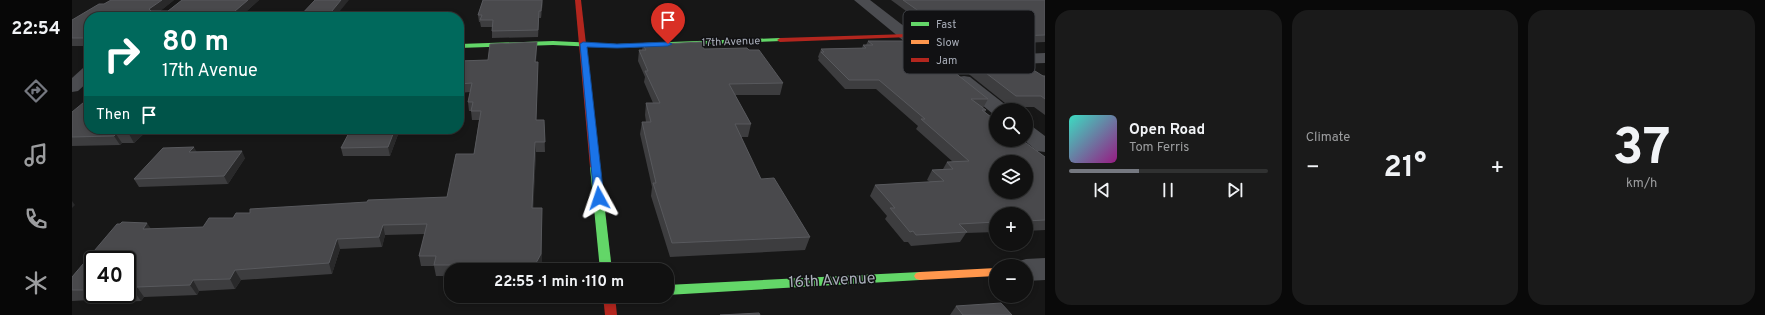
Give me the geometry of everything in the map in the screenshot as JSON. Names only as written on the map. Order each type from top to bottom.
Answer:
[{"type":"street","points":[[578,0],[605,263]]},
{"type":"street","points":[[862,0],[903,32]]},
{"type":"street","name":"17th Avenue","points":[[464,46],[553,43],[617,46],[903,36]]},
{"type":"street","points":[[1035,58],[1045,58]]},
{"type":"street","points":[[955,74],[991,103]]},
{"type":"street","points":[[72,87],[84,76]]},
{"type":"street","points":[[1033,137],[1045,146]]},
{"type":"street","points":[[1033,270],[1045,269]]},
{"type":"street","name":"16th Avenue","points":[[674,290],[989,272]]},
{"type":"street","points":[[610,303],[611,315]]},
{"type":"building","points":[[111,0],[162,0],[149,9],[151,11],[168,11],[182,0],[248,0],[234,12],[86,12],[99,4],[104,4]]},
{"type":"building","points":[[315,0],[341,0],[331,12],[304,12]]},
{"type":"building","points":[[483,0],[542,0],[541,11],[539,11],[538,30],[492,31],[493,20],[480,20],[482,15],[478,15]]},
{"type":"building","points":[[903,0],[1045,0],[1045,35],[1035,35],[1035,10],[917,10]]},
{"type":"building","points":[[84,13],[84,38],[72,38],[72,20]]},
{"type":"building","points":[[868,41],[903,41],[903,74],[957,74],[988,99],[971,99],[986,110],[982,110],[989,116],[989,147],[1031,147],[1045,157],[1045,220],[1033,221],[1033,207],[989,207],[989,222],[959,224],[967,232],[916,235],[913,231],[910,232],[890,208],[895,208],[875,185],[944,181],[932,170],[953,169],[947,162],[969,161],[921,119],[925,119],[879,80],[849,80],[821,52],[824,52],[821,49],[866,48],[863,45],[873,45]]},
{"type":"building","points":[[537,42],[535,62],[538,62],[536,120],[544,120],[545,142],[535,142],[532,208],[542,208],[541,254],[536,263],[444,263],[444,265],[434,265],[436,256],[419,256],[427,224],[383,225],[379,237],[337,239],[329,263],[235,270],[230,279],[193,280],[190,285],[137,287],[136,288],[136,251],[94,251],[117,224],[122,222],[147,223],[143,229],[203,227],[209,218],[233,218],[236,213],[250,213],[250,209],[367,202],[368,200],[447,197],[456,154],[474,154],[481,111],[471,111],[473,102],[468,102],[472,83],[464,84],[464,61],[488,60],[490,44]]},
{"type":"building","points":[[701,42],[704,49],[747,48],[749,50],[759,50],[783,83],[729,84],[751,124],[735,124],[761,179],[774,178],[810,237],[672,243],[653,183],[656,183],[642,122],[651,122],[646,103],[660,103],[645,71],[648,71],[639,50],[646,50],[643,45]]},
{"type":"building","points":[[1035,71],[1045,76],[1045,99],[1041,96],[1016,96],[987,74],[1035,74]]},
{"type":"building","points":[[84,102],[84,134],[116,134],[114,136],[72,137],[72,112]]},
{"type":"building","points":[[348,134],[393,134],[388,147],[341,148]]},
{"type":"building","points":[[194,147],[189,152],[242,151],[224,176],[134,179],[163,148]]},
{"type":"building","points":[[84,263],[84,290],[72,290],[72,277]]},
{"type":"building","points":[[1001,303],[1012,315],[963,315],[956,306]]},
{"type":"building","points":[[759,313],[760,315],[720,315]]},
{"type":"traffic: fast","points":[[464,46],[553,43],[617,46],[780,40]]},
{"type":"traffic: fast","points":[[595,167],[605,263]]},
{"type":"traffic: fast","points":[[674,290],[920,276]]},
{"type":"traffic: slow","points":[[920,276],[989,272]]},
{"type":"traffic: jam","points":[[578,0],[595,167]]},
{"type":"traffic: jam","points":[[780,40],[903,36]]},
{"type":"traffic: jam","points":[[610,303],[611,315]]},
{"type":"route","points":[[599,198],[583,44],[617,46],[668,44]]}]
